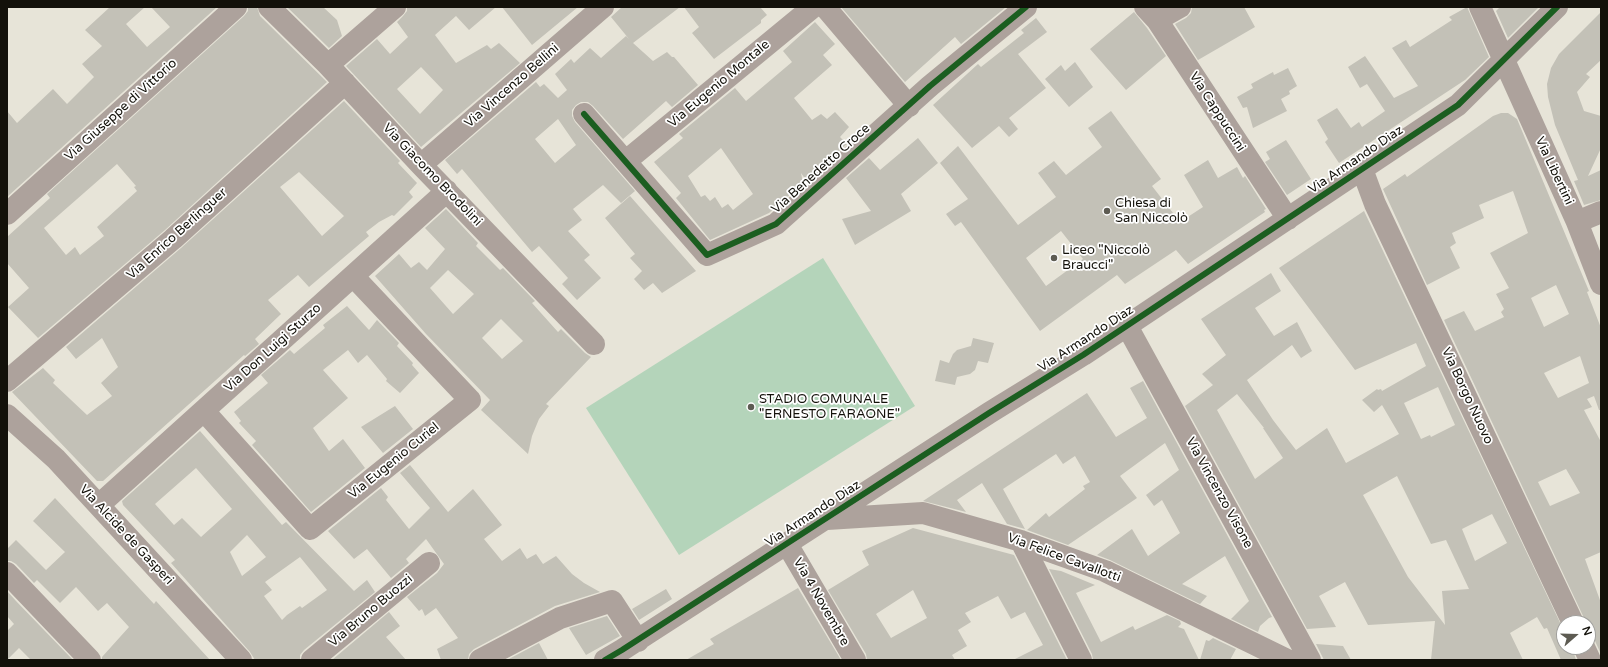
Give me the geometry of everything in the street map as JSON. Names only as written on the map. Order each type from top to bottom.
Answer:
[{"type":"street","name":"Via Giuseppe di Vittorio","points":[[7,214],[236,7]]},
{"type":"street","name":"Via Giacomo Brodolini","points":[[268,7],[328,65],[421,165],[594,344]]},
{"type":"street","points":[[328,65],[395,7]]},
{"type":"street","name":"Via Vincenzo Bellini","points":[[421,165],[603,7]]},
{"type":"street","name":"Via Eugenio Montale","points":[[626,161],[812,7]]},
{"type":"street","points":[[825,7],[909,106]]},
{"type":"street","name":"Via Benedetto Croce","points":[[584,114],[707,255],[776,224],[909,106],[1026,7]]},
{"type":"street","points":[[1151,14],[1180,7]]},
{"type":"street","name":"Via Libertini","points":[[1480,7],[1577,222],[1601,284]]},
{"type":"street","name":"Via Armando Diaz","points":[[623,653],[787,544],[1127,326],[1458,105],[1557,7]]},
{"type":"street","name":"Via Cappuccini","points":[[1151,14],[1288,219]]},
{"type":"street","name":"Via Enrico Berlinguer","points":[[7,381],[173,239],[344,83]]},
{"type":"street","name":"Via Borgo Nuovo","points":[[1362,169],[1375,204],[1569,615]]},
{"type":"street","name":"Via Don Luigi Sturzo","points":[[99,505],[447,191]]},
{"type":"street","points":[[1577,222],[1601,212]]},
{"type":"street","name":"Via Eugenio Curiel","points":[[204,411],[310,529],[470,400],[353,276]]},
{"type":"street","name":"Via Vincenzo Visone","points":[[1127,326],[1310,660]]},
{"type":"street","name":"Via Alcide de Gasperi","points":[[7,415],[56,459],[242,660]]},
{"type":"street","name":"Via Felice Cavallotti","points":[[826,519],[923,513],[1021,541],[1105,571],[1287,660]]},
{"type":"street","points":[[1021,541],[1081,660]]},
{"type":"street","name":"Via 4 Novembre","points":[[787,544],[855,660]]},
{"type":"street","name":"Via Bruno Buozzi","points":[[312,660],[429,563]]},
{"type":"street","points":[[7,573],[90,660]]},
{"type":"street","points":[[480,660],[560,618],[612,601],[623,653]]},
{"type":"green space","name":"STADIO COMUNALE \"ERNESTO FARAONE\"","points":[[823,258],[915,406],[679,555],[586,408]]},
{"type":"building","points":[[110,7],[145,7],[126,24],[147,47],[170,27],[151,7],[217,7],[7,197],[7,111],[17,123],[53,89],[67,104],[94,77],[82,64],[102,46],[85,30]]},
{"type":"building","points":[[248,7],[257,7],[260,16],[327,82],[165,230],[38,338],[8,307],[29,288],[7,263],[7,237],[50,198],[47,194],[248,11]],"holes":[[[117,164],[136,186],[134,187],[137,191],[97,227],[104,236],[80,255],[75,247],[66,255],[44,228]]]},
{"type":"building","points":[[287,7],[323,7],[337,20],[342,36],[329,48]]},
{"type":"building","points":[[407,7],[496,7],[469,30],[456,16],[435,35],[456,63],[487,45],[491,49],[499,43],[520,63],[421,147],[346,66],[377,39],[390,54],[408,37],[397,22],[407,11]],"holes":[[[421,67],[443,90],[420,114],[397,89]]]},
{"type":"building","points":[[502,7],[578,7],[532,45]]},
{"type":"building","points":[[622,7],[680,7],[633,43],[653,61],[667,52],[674,57],[698,85],[672,107],[666,101],[623,139],[588,102],[581,102],[572,110],[572,116],[575,122],[635,191],[621,203],[603,185],[573,209],[582,220],[568,231],[590,255],[584,260],[601,278],[577,300],[562,284],[568,278],[539,246],[532,252],[462,169],[457,174],[445,160],[536,82],[540,87],[544,84],[558,98],[567,90],[555,74],[571,59],[574,63],[590,48],[601,58],[626,36],[629,39],[611,17]],"holes":[[[558,119],[576,145],[555,163],[535,139]]]},
{"type":"building","points":[[684,7],[760,7],[767,15],[761,20],[761,23],[714,59],[692,33],[699,27]]},
{"type":"building","points":[[841,7],[1006,7],[961,44],[955,37],[905,82]]},
{"type":"building","points":[[1192,7],[1244,7],[1255,27],[1198,60],[1175,24],[1186,18],[1191,13]]},
{"type":"building","points":[[1467,7],[1489,57],[1465,80],[1339,163],[1325,142],[1328,139],[1317,120],[1337,108],[1351,128],[1359,122],[1362,127],[1385,111],[1367,84],[1360,88],[1348,67],[1365,56],[1394,98],[1418,86],[1392,48],[1406,40],[1410,47],[1452,20],[1449,17]]},
{"type":"building","points":[[1500,7],[1539,7],[1508,38],[1496,11]]},
{"type":"building","points":[[1134,12],[1166,56],[1126,90],[1090,49]]},
{"type":"building","points":[[1601,12],[1601,60],[1586,74],[1590,77],[1577,92],[1584,111],[1601,116],[1601,148],[1588,176],[1601,170],[1601,200],[1584,205],[1574,181],[1578,180],[1555,125],[1548,97],[1547,84],[1551,68],[1559,54]]},
{"type":"building","points":[[1036,18],[1047,32],[1018,54],[1046,88],[1009,118],[1018,129],[1009,137],[999,126],[972,148],[933,105],[978,64],[981,67],[1024,33],[1021,30]]},
{"type":"building","points":[[815,22],[835,44],[823,55],[832,65],[794,98],[812,120],[821,114],[827,119],[835,112],[849,127],[840,137],[847,144],[806,180],[801,173],[803,183],[769,213],[710,240],[676,198],[681,193],[654,162],[683,138],[679,134],[735,88],[746,101],[792,62],[783,51]],"holes":[[[721,148],[753,194],[733,210],[728,204],[722,208],[715,197],[710,201],[705,195],[701,197],[688,176]]]},
{"type":"building","points":[[1075,62],[1093,87],[1069,107],[1045,79],[1061,65],[1065,71]]},
{"type":"building","points":[[1288,68],[1297,86],[1289,91],[1290,94],[1281,99],[1287,111],[1253,128],[1247,107],[1243,108],[1237,97],[1253,88],[1251,84],[1273,72],[1274,75]]},
{"type":"building","points":[[344,101],[400,161],[398,163],[417,183],[409,192],[413,197],[394,216],[392,215],[379,222],[366,232],[369,236],[309,287],[298,275],[268,300],[281,314],[255,339],[259,344],[245,356],[244,355],[103,481],[97,481],[12,392],[43,368],[55,380],[53,383],[87,415],[112,396],[101,383],[118,367],[102,338],[76,359],[66,347],[181,248]],"holes":[[[299,172],[344,216],[322,236],[280,187]]]},
{"type":"building","points":[[1111,111],[1161,179],[1152,186],[1180,222],[1203,207],[1184,175],[1208,160],[1218,178],[1237,167],[1243,178],[1245,176],[1266,209],[1264,210],[1265,212],[1188,264],[1176,250],[1125,284],[1117,275],[1040,331],[961,222],[955,226],[946,214],[968,199],[940,163],[958,146],[1018,225],[1056,197],[1038,173],[1054,161],[1066,175],[1102,147],[1088,128]],"holes":[[[1061,231],[1083,259],[1046,286],[1026,258]]]},
{"type":"building","points":[[1501,113],[1508,113],[1517,119],[1589,291],[1587,292],[1601,328],[1601,410],[1599,410],[1594,396],[1587,399],[1592,407],[1584,410],[1601,442],[1601,552],[1585,559],[1601,603],[1601,654],[1596,643],[1596,615],[1583,615],[1444,320],[1464,311],[1475,331],[1504,317],[1501,312],[1504,309],[1496,294],[1509,288],[1490,253],[1528,233],[1513,191],[1479,205],[1484,218],[1452,233],[1456,243],[1450,247],[1460,268],[1427,285],[1383,189],[1405,174],[1407,177],[1493,116]],"holes":[[[1556,285],[1569,314],[1544,327],[1531,298]],[[1580,356],[1589,383],[1558,398],[1544,373]],[[1566,469],[1580,493],[1550,506],[1538,482]]]},
{"type":"building","points":[[918,138],[938,163],[901,194],[911,211],[855,245],[842,219],[871,211],[846,178],[869,158],[880,170]]},
{"type":"building","points":[[1286,140],[1311,179],[1287,195],[1265,162],[1270,159],[1266,152]]},
{"type":"building","points":[[630,196],[696,271],[662,293],[653,283],[644,290],[634,279],[642,271],[630,258],[635,254],[605,218]]},
{"type":"building","points":[[446,209],[478,243],[476,246],[500,270],[503,268],[535,301],[532,303],[558,332],[561,329],[591,357],[546,404],[549,406],[539,419],[532,436],[528,454],[481,410],[490,400],[426,334],[375,276],[399,254],[411,268],[419,262],[427,270],[445,249],[425,228]],"holes":[[[448,270],[474,294],[453,314],[430,288]],[[501,319],[523,341],[502,359],[482,338]]]},
{"type":"building","points":[[1364,211],[1556,615],[1556,649],[1547,628],[1544,629],[1537,617],[1510,633],[1523,660],[1431,660],[1435,621],[1368,625],[1345,582],[1319,596],[1336,627],[1307,629],[1185,406],[1213,385],[1202,374],[1226,355],[1201,319],[1271,273],[1281,291],[1255,308],[1274,336],[1297,322],[1312,351],[1301,358],[1292,345],[1247,380],[1273,420],[1296,450],[1327,428],[1346,463],[1399,434],[1382,405],[1374,412],[1362,400],[1377,389],[1381,389],[1382,391],[1426,366],[1416,343],[1355,370],[1279,268]],"holes":[[[1438,387],[1455,425],[1431,437],[1430,435],[1421,439],[1404,403]],[[1237,394],[1264,428],[1283,458],[1255,479],[1217,410]],[[1397,476],[1431,544],[1446,540],[1469,589],[1442,591],[1445,625],[1408,577],[1363,495]],[[1492,514],[1507,543],[1475,561],[1462,529]]]},
{"type":"building","points":[[347,306],[369,330],[377,320],[399,343],[397,346],[413,363],[412,365],[419,373],[400,393],[386,381],[387,379],[367,355],[358,363],[348,350],[323,370],[348,398],[313,428],[329,451],[343,439],[365,468],[311,512],[252,445],[256,441],[239,423],[241,421],[234,412],[268,383],[261,375],[290,350],[294,354],[325,328],[323,325]]},
{"type":"building","points":[[973,338],[994,343],[988,363],[978,361],[975,370],[970,374],[957,377],[955,385],[935,381],[940,360],[949,363],[953,354],[957,350],[971,346]]},
{"type":"building","points":[[1143,381],[1272,617],[1260,626],[1258,632],[1231,619],[1249,601],[1225,556],[1182,584],[1207,596],[1200,604],[1097,555],[1132,529],[1148,556],[1180,533],[1162,500],[1154,506],[1146,495],[1179,470],[1165,443],[1120,476],[1137,498],[1068,545],[1027,530],[1046,513],[1049,517],[1085,489],[1083,486],[1090,482],[1075,456],[1063,464],[1056,454],[1003,489],[1025,529],[1007,524],[982,483],[957,500],[966,512],[923,501],[1087,393],[1116,437],[1147,418],[1130,388]]},
{"type":"building","points":[[395,406],[413,429],[383,453],[361,427]]},
{"type":"building","points":[[200,431],[282,525],[286,522],[354,591],[367,580],[375,592],[304,650],[300,655],[300,660],[255,660],[250,652],[171,563],[175,560],[123,505],[122,501]],"holes":[[[196,468],[232,509],[201,537],[182,518],[174,525],[155,504]],[[247,535],[266,557],[242,576],[230,552]],[[300,557],[327,590],[302,608],[300,606],[282,620],[264,596],[272,590],[265,582]]]},
{"type":"building","points":[[410,465],[448,512],[473,489],[502,525],[484,539],[502,561],[520,548],[527,559],[536,554],[543,564],[556,556],[572,574],[600,592],[555,606],[474,649],[469,654],[468,660],[441,660],[437,649],[458,638],[436,608],[425,616],[422,609],[419,611],[407,597],[437,573],[444,564],[426,539],[406,559],[409,563],[391,578],[367,549],[354,559],[328,531],[381,488],[388,497],[386,500],[409,529],[430,508],[400,473]]},
{"type":"building","points":[[55,498],[154,604],[156,601],[210,660],[102,660],[102,657],[129,627],[107,603],[98,611],[76,587],[60,603],[37,580],[34,583],[16,564],[11,561],[7,561],[7,549],[16,540],[46,570],[65,552],[33,521]]},
{"type":"building","points":[[913,528],[1014,555],[1067,660],[1013,660],[1043,645],[1025,612],[1011,619],[998,596],[965,613],[971,622],[958,630],[967,646],[952,655],[955,660],[867,660],[866,654],[828,590],[869,565],[862,551]],"holes":[[[913,590],[927,618],[891,638],[876,614]]]},
{"type":"building","points":[[1049,569],[1061,571],[1095,585],[1076,593],[1101,642],[1133,626],[1135,630],[1167,615],[1180,621],[1181,624],[1178,627],[1184,629],[1199,660],[1093,660],[1092,654]]},
{"type":"building","points":[[798,588],[841,660],[686,660],[714,644],[710,639]]},
{"type":"building","points":[[666,589],[672,599],[639,620],[632,609]]},
{"type":"building","points":[[7,591],[73,660],[31,660],[19,648],[7,660],[7,631],[14,624],[7,616]]},
{"type":"building","points":[[389,612],[400,626],[386,637],[406,660],[332,660]]},
{"type":"building","points":[[607,616],[620,636],[586,655],[569,628]]},
{"type":"building","points":[[1213,638],[1236,649],[1230,660],[1200,660],[1206,640],[1209,641]]},
{"type":"building","points":[[539,643],[548,660],[507,660]]},
{"type":"building","points":[[1316,644],[1343,646],[1351,660],[1324,660]]},
{"type":"building","points":[[1559,655],[1574,655],[1576,660],[1561,660]]},
{"type":"cycle path","points":[[584,114],[707,255],[776,224],[930,86],[1026,7]]},
{"type":"cycle path","points":[[605,660],[989,413],[1083,355],[1458,105],[1557,7]]},
{"type":"place","name":"Chiesa di San Niccolò","points":[[1107,211]]},
{"type":"place","name":"Liceo \"Niccolò Braucci\"","points":[[1054,258]]},
{"type":"place","name":"STADIO COMUNALE \"ERNESTO FARAONE\"","points":[[751,407]]}]
